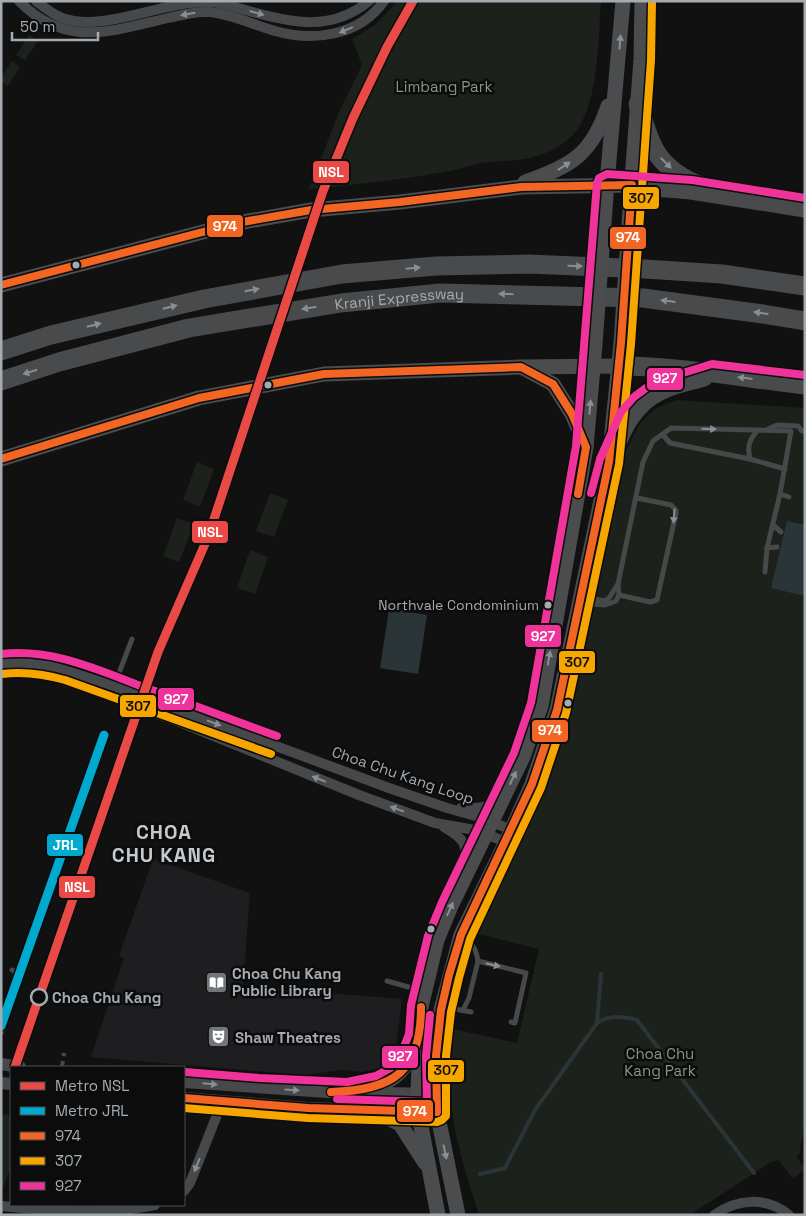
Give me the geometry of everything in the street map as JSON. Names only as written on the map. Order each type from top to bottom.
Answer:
[{"type":"highway","points":[[638,104],[657,155],[677,174],[691,182],[728,195]]},
{"type":"highway","points":[[632,190],[691,190],[805,208]]},
{"type":"highway","name":"Kranji Expressway","points":[[1,352],[51,336],[204,299],[342,274],[436,266],[529,264],[655,270],[722,274],[805,286]]},
{"type":"highway","name":"Kranji Expressway","points":[[1,381],[59,362],[189,328],[342,303],[440,293],[643,298],[805,321]]},
{"type":"highway","points":[[618,366],[635,366],[805,385]]},
{"type":"highway","points":[[609,462],[630,417],[641,404],[659,391],[712,374]]},
{"type":"main road","points":[[438,1215],[419,1112],[421,1007],[437,940],[451,906],[523,758],[541,706],[586,447],[623,1]]},
{"type":"main road","points":[[458,1215],[437,1112],[436,1056],[441,1010],[461,935],[532,784],[556,710],[609,462],[632,190],[641,59],[642,1]]},
{"type":"main road","points":[[521,187],[525,182],[561,168],[583,152],[594,139],[602,123],[616,82]]},
{"type":"main road","points":[[1,285],[237,223],[311,210],[400,202],[521,187],[632,190]]},
{"type":"main road","points":[[1,459],[198,398],[324,374],[521,367],[618,366]]},
{"type":"main road","points":[[521,367],[553,384],[572,414],[586,447]]},
{"type":"main road","points":[[437,940],[448,932],[461,935]]},
{"type":"main road","points":[[348,1092],[379,1085],[399,1075],[409,1062],[419,1036]]},
{"type":"main road","points":[[372,1110],[400,1124],[429,1168]]},
{"type":"street","points":[[19,1],[37,17],[50,24],[63,29],[90,33],[108,31],[192,13],[210,12],[277,31],[309,36],[336,34],[362,23],[384,1]]},
{"type":"street","points":[[36,1],[56,15],[76,21],[108,20],[191,2],[211,2],[278,20],[309,24],[332,20],[356,12],[369,1]]},
{"type":"street","name":"Choa Chu Kang Loop","points":[[1,664],[14,661],[45,664],[114,686],[447,808],[509,836]]},
{"type":"street","points":[[45,664],[63,676],[66,682]]},
{"type":"street","name":"Choa Chu Kang Loop","points":[[1,674],[13,671],[38,672],[177,721],[359,795],[435,823],[475,830],[489,828]]},
{"type":"street","points":[[279,762],[284,749]]},
{"type":"street","points":[[447,808],[478,809],[491,806],[504,797]]},
{"type":"street","points":[[435,823],[456,833],[465,844],[468,851],[465,878]]},
{"type":"street","points":[[1,1064],[14,1066]]},
{"type":"street","points":[[185,1082],[258,1088],[436,1094]]},
{"type":"street","points":[[185,1098],[308,1108],[437,1112]]},
{"type":"street","points":[[185,1190],[190,1183],[217,1115],[222,1108],[232,1102]]},
{"type":"street","points":[[714,1215],[732,1204],[751,1201],[771,1204],[789,1215]]},
{"type":"street","points":[[1,1206],[13,1211],[92,1211],[127,1210],[150,1206]]},
{"type":"street","points":[[116,1215],[127,1210]]},
{"type":"lane","points":[[768,430],[777,425],[798,426],[804,429]]},
{"type":"lane","points":[[579,599],[606,606],[616,601],[619,595],[618,584],[643,462],[648,448],[653,441],[671,428],[791,431],[804,429]]},
{"type":"lane","points":[[750,459],[748,449],[750,439],[758,430]]},
{"type":"lane","points":[[765,572],[767,548],[780,494],[791,431]]},
{"type":"lane","points":[[663,435],[670,443],[750,459],[784,469]]},
{"type":"lane","points":[[780,494],[789,497]]},
{"type":"lane","points":[[619,595],[650,602],[657,600],[676,513],[676,510],[671,505],[636,498]]},
{"type":"lane","points":[[773,525],[781,532]]},
{"type":"lane","points":[[767,548],[777,547]]},
{"type":"lane","points":[[579,599],[604,601],[609,598],[618,584]]},
{"type":"lane","points":[[114,686],[132,639]]},
{"type":"lane","points":[[461,935],[472,943],[478,962],[469,998],[462,1010]]},
{"type":"lane","points":[[478,962],[526,973],[515,1023],[511,1022]]},
{"type":"lane","points":[[1,1033],[19,982],[17,973],[12,970]]},
{"type":"lane","points":[[387,981],[424,992]]},
{"type":"lane","points":[[441,1010],[471,1012]]},
{"type":"shaded area","points":[[787,521],[805,525],[805,596],[771,588]]},
{"type":"shaded area","points":[[389,609],[427,615],[418,674],[380,668]]},
{"type":"shaded area","points":[[153,859],[250,893],[243,986],[402,999],[395,1054],[391,1060],[384,1067],[362,1072],[343,1070],[305,1075],[91,1057],[124,958],[119,956]]},
{"type":"green space","name":"Limbang Park","points":[[398,1],[601,1],[598,50],[593,86],[590,102],[577,130],[569,139],[554,149],[530,158],[481,163],[449,171],[410,177],[309,189],[339,112],[362,65],[352,39],[375,25]]},
{"type":"green space","points":[[29,35],[38,41],[25,60],[16,55]]},
{"type":"green space","points":[[12,61],[20,67],[8,86],[1,82],[1,77]]},
{"type":"green space","name":"Choa Chu Kang Park","points":[[676,400],[805,408],[805,1121],[799,1155],[796,1156],[805,1169],[793,1179],[779,1160],[771,1162],[690,1215],[479,1215],[461,1155],[453,1118],[451,1084],[453,1029],[517,1043],[539,949],[475,933],[538,794],[572,706],[625,453],[640,423],[655,409]]},
{"type":"green space","points":[[197,462],[214,469],[200,507],[183,500]]},
{"type":"green space","points":[[270,493],[288,500],[274,537],[256,531]]},
{"type":"green space","points":[[177,518],[194,524],[179,562],[163,556]]},
{"type":"green space","points":[[250,550],[268,557],[255,594],[237,588]]},
{"type":"green space","points":[[1,1114],[10,1115],[10,1170],[1,1192]]},
{"type":"waterway","points":[[597,1023],[601,974]]},
{"type":"waterway","points":[[480,1174],[505,1168],[535,1110],[597,1023],[601,1020],[616,1017],[637,1020],[754,1173]]},
{"type":"railway","points":[[62,1066],[64,1053]]},
{"type":"metro line","name":"NSL","points":[[15,1066],[158,652],[208,537],[323,191],[353,118],[387,47],[413,1]]},
{"type":"metro line","name":"JRL","points":[[1,1026],[104,735]]},
{"type":"transit line","name":"307","points":[[185,1108],[308,1118],[437,1122],[446,1116],[446,1056],[451,1012],[459,978],[470,939],[541,788],[566,713],[619,464],[631,344],[651,60],[652,1]]},
{"type":"transit line","name":"927","points":[[185,1072],[347,1082],[376,1076],[392,1067],[400,1057],[409,1034],[411,1005],[428,936],[442,902],[514,753],[531,703],[576,446],[597,183],[599,178],[607,174],[692,180],[805,198]]},
{"type":"transit line","name":"974","points":[[1,285],[237,223],[311,210],[400,202],[521,187],[632,185],[621,343],[609,462],[557,710],[532,784],[461,935],[449,975],[441,1010],[436,1056],[437,1112],[308,1108],[185,1098]]},
{"type":"transit line","name":"927","points":[[591,493],[600,459],[621,412],[634,397],[654,382],[712,364],[805,375]]},
{"type":"transit line","name":"974","points":[[1,459],[199,398],[324,374],[521,367],[553,384],[572,414],[586,447],[578,494]]},
{"type":"transit line","name":"927","points":[[1,654],[38,654],[73,661],[277,736]]},
{"type":"transit line","name":"307","points":[[2,674],[34,674],[65,680],[271,754]]},
{"type":"transit line","name":"974","points":[[331,1092],[372,1087],[400,1073],[409,1062],[416,1047],[420,1029],[421,1007]]},
{"type":"transit line","name":"927","points":[[337,1099],[427,1102],[426,1056],[430,1015]]},
{"type":"place","name":"Northvale Condominium","points":[[548,605]]},
{"type":"place","name":"Choa Chu Kang Public Library","points":[[216,982]]},
{"type":"place","name":"Choa Chu Kang","points":[[39,997]]},
{"type":"place","name":"Shaw Theatres","points":[[219,1037]]},
{"type":"district","name":"CHOA CHU KANG","points":[[164,844]]}]
